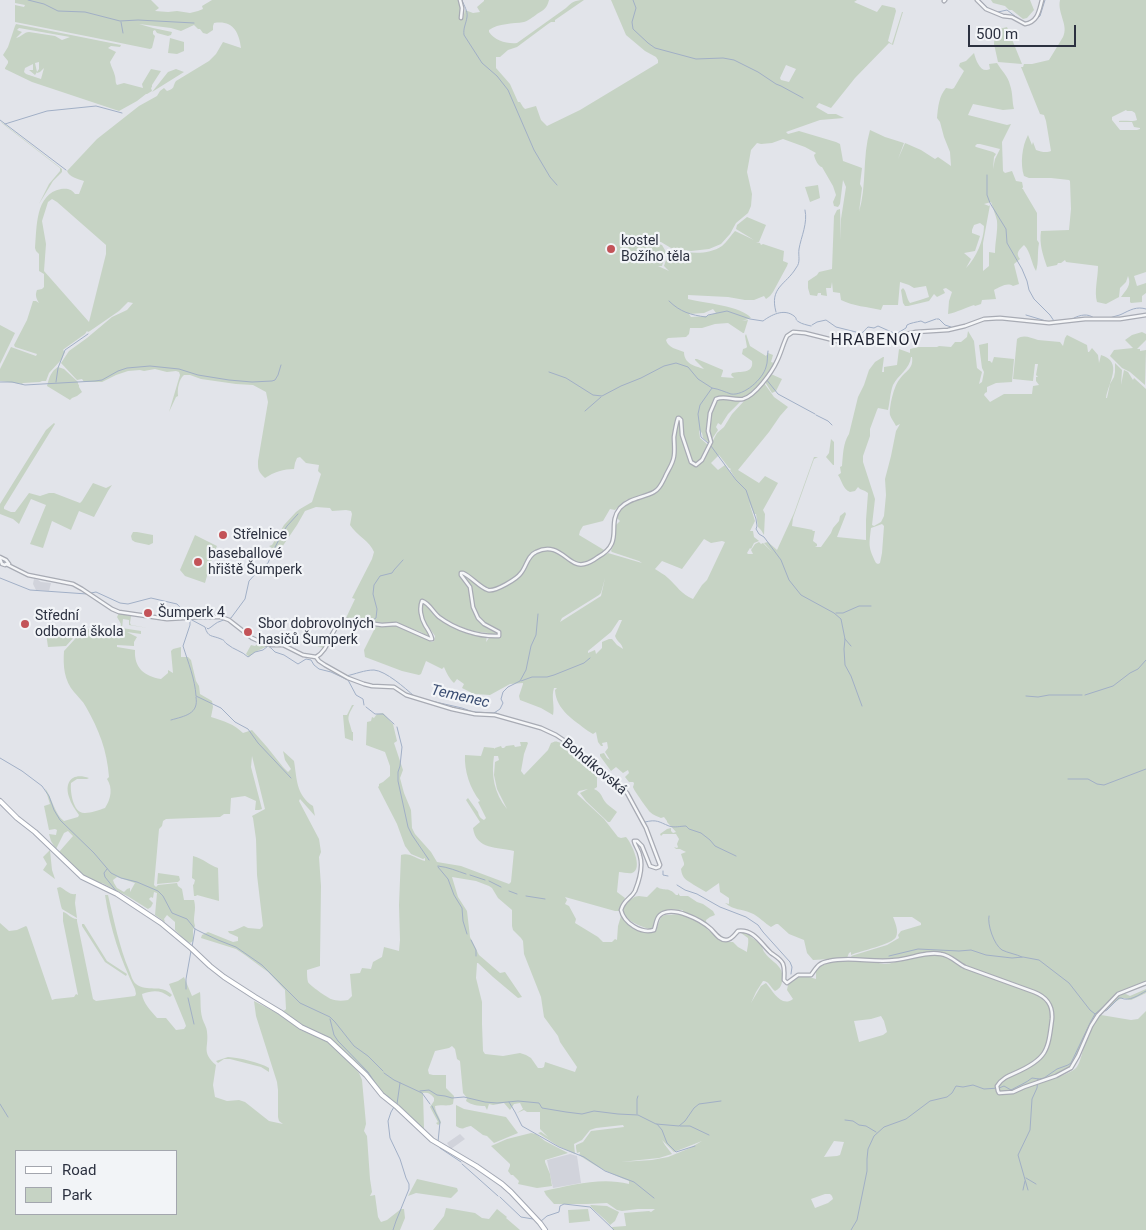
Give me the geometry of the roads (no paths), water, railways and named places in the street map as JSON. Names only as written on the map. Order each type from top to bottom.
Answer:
[{"type":"main road","points":[[0,801],[82,877],[117,894],[161,923],[224,977],[262,1002],[301,1027],[331,1040],[366,1075],[383,1096],[439,1145],[479,1168],[503,1185],[545,1230]]},
{"type":"street","points":[[460,0],[462,8],[461,18]]},
{"type":"street","points":[[977,0],[986,9],[1003,16],[1012,17],[1025,24],[1030,24],[1038,14],[1042,0]]},
{"type":"street","points":[[1,559],[6,560],[7,563],[25,574],[73,584],[119,612],[167,620],[208,617],[224,618],[252,638],[265,644],[283,645],[302,655],[316,657],[321,654],[336,628],[344,621],[382,625],[396,624],[431,640],[432,637],[422,618],[422,601],[438,616],[461,629],[475,634],[498,636],[499,632],[484,624],[476,615],[470,587],[461,573],[464,572],[487,590],[492,590],[518,576],[524,569],[530,556],[539,550],[555,550],[579,565],[586,564],[603,555],[613,543],[615,518],[620,508],[628,501],[651,493],[660,487],[674,458],[674,438],[678,418],[681,420],[682,435],[691,462],[696,465],[702,460],[711,442],[708,431],[710,412],[716,399],[723,397],[742,399],[748,396],[764,382],[776,362],[787,336],[793,332],[805,333],[845,343],[916,332],[948,330],[984,319],[1000,318],[1048,323],[1085,319],[1120,319],[1146,315]]},
{"type":"street","name":"Bohdíkovská","points":[[316,657],[325,665],[348,678],[364,684],[394,687],[406,695],[452,709],[475,714],[496,715],[541,728],[568,743],[623,789],[646,826],[660,865],[656,868],[650,866],[642,846],[637,841],[634,841],[641,859],[640,872],[634,891],[624,902],[621,910],[623,916],[640,930],[654,930],[660,915],[672,912],[691,916],[724,940],[730,940],[738,931],[745,931],[760,940],[782,962],[784,981],[787,983],[796,976],[812,975],[816,967],[828,961],[892,961],[926,953],[944,954],[965,967],[1045,997],[1052,1008],[1047,1049],[1043,1056],[1032,1065],[1002,1080],[997,1088],[999,1093],[1011,1093],[1056,1076],[1071,1068],[1094,1020],[1104,1008],[1118,994],[1146,983]]},
{"type":"waterway","points":[[28,0],[44,4],[58,11],[85,12],[120,21],[194,23]]},
{"type":"waterway","points":[[462,0],[467,15],[464,35],[482,63],[497,76],[508,90],[534,150],[557,185]]},
{"type":"waterway","points":[[633,0],[636,8],[632,22],[633,29],[655,48],[696,59],[723,58],[734,60],[803,98]]},
{"type":"waterway","points":[[980,0],[988,8]]},
{"type":"waterway","points":[[1036,19],[1040,16],[1045,0]]},
{"type":"waterway","points":[[998,12],[1007,10],[1020,20]]},
{"type":"waterway","points":[[121,22],[123,33]]},
{"type":"waterway","points":[[5,124],[47,111],[96,106],[122,113]]},
{"type":"waterway","points":[[0,120],[66,170]]},
{"type":"waterway","points":[[987,175],[987,195],[1006,229],[1007,243],[1022,269],[1034,299],[1054,321]]},
{"type":"waterway","points":[[776,312],[774,304],[777,292],[798,266],[799,249],[806,220],[805,210]]},
{"type":"waterway","points":[[669,301],[691,314],[706,317],[727,311],[750,319],[763,321],[782,312],[794,316],[800,323],[811,326]]},
{"type":"waterway","points":[[1110,318],[1134,309],[1146,309]]},
{"type":"waterway","points":[[1026,315],[1046,321]]},
{"type":"waterway","points":[[1074,318],[1084,315],[1094,318]]},
{"type":"waterway","points":[[858,333],[863,332],[868,327],[874,328],[878,326],[896,334],[906,328],[907,325],[921,321],[925,323],[936,319]]},
{"type":"waterway","points":[[937,319],[951,327]]},
{"type":"waterway","points":[[812,325],[826,320],[836,327],[856,332]]},
{"type":"waterway","points":[[56,382],[58,368],[65,350],[88,334]]},
{"type":"waterway","points":[[708,443],[701,437],[698,414],[700,405],[712,388],[731,394],[747,390],[764,372],[768,351]]},
{"type":"waterway","points":[[549,372],[566,378],[593,395],[602,396],[664,366],[676,363],[688,367],[698,379],[712,388]]},
{"type":"waterway","points":[[0,382],[25,385],[95,381],[102,380],[127,368],[150,366],[179,369],[198,375],[229,380],[272,381],[278,375],[281,365]]},
{"type":"waterway","points":[[766,379],[778,394],[815,414]]},
{"type":"waterway","points":[[585,411],[601,397]]},
{"type":"waterway","points":[[816,415],[832,425]]},
{"type":"waterway","points":[[711,446],[736,480],[746,490],[756,519],[756,529],[781,560],[789,580],[801,595],[834,613],[841,619],[845,639],[845,665],[862,706]]},
{"type":"waterway","points":[[207,628],[231,618],[245,599],[249,581],[268,563],[283,532],[298,514]]},
{"type":"waterway","points":[[346,619],[371,621],[376,618],[377,609],[373,594],[374,585],[380,576],[392,573],[403,560]]},
{"type":"waterway","name":"Temenec","points":[[0,578],[30,590],[87,594]]},
{"type":"waterway","name":"Temenec","points":[[91,593],[96,592],[120,603],[128,604],[151,598],[177,604],[188,616]]},
{"type":"waterway","points":[[836,613],[843,613],[859,606],[871,606]]},
{"type":"waterway","points":[[494,713],[500,709],[503,703],[501,699],[503,692],[520,681],[526,670],[531,646],[536,635],[538,614]]},
{"type":"waterway","name":"Temenec","points":[[190,619],[205,627],[209,635],[223,640],[248,657],[268,646],[275,652],[284,655],[298,664],[306,659],[311,660],[319,669],[348,680],[356,695],[363,699],[364,705]]},
{"type":"waterway","points":[[190,620],[183,646],[193,677],[196,696],[221,708],[235,722],[248,729],[258,743],[291,778]]},
{"type":"waterway","points":[[845,639],[851,646]]},
{"type":"waterway","points":[[521,681],[532,677],[554,675],[584,663],[590,658]]},
{"type":"waterway","points":[[1085,695],[1113,686],[1138,669],[1146,660]]},
{"type":"waterway","name":"Temenec","points":[[346,676],[367,671],[379,671],[395,680],[414,696]]},
{"type":"waterway","points":[[1026,696],[1082,695]]},
{"type":"waterway","points":[[171,720],[193,711],[196,697]]},
{"type":"waterway","name":"Temenec","points":[[422,699],[473,712],[496,713],[506,717]]},
{"type":"waterway","points":[[366,707],[375,714],[383,714],[394,724]]},
{"type":"waterway","name":"Temenec","points":[[519,721],[537,726]]},
{"type":"waterway","points":[[397,727],[402,747],[398,781],[408,827],[429,860]]},
{"type":"waterway","name":"Temenec","points":[[582,752],[605,772]]},
{"type":"waterway","points":[[0,758],[42,786],[49,796],[60,820],[94,853],[111,873],[158,891],[163,896],[172,913],[187,919],[195,929],[236,947],[262,965],[300,1003],[330,1017],[354,1046],[368,1056],[383,1071]]},
{"type":"waterway","points":[[1068,779],[1088,779],[1097,784],[1104,785],[1146,769]]},
{"type":"waterway","name":"Temenec","points":[[620,785],[628,792]]},
{"type":"waterway","name":"Temenec","points":[[633,802],[646,826]]},
{"type":"waterway","points":[[645,822],[655,821],[673,827],[686,826],[701,833],[715,846],[736,856]]},
{"type":"waterway","points":[[438,866],[466,874]]},
{"type":"waterway","points":[[438,867],[448,879],[454,895],[462,908],[467,934]]},
{"type":"waterway","points":[[107,869],[104,873],[105,877],[117,892]]},
{"type":"waterway","name":"Temenec","points":[[663,871],[663,875],[668,876]]},
{"type":"waterway","points":[[470,875],[485,880]]},
{"type":"waterway","points":[[489,881],[501,887]]},
{"type":"waterway","name":"Temenec","points":[[677,885],[720,907],[746,917],[758,925],[790,962],[792,967],[791,974]]},
{"type":"waterway","points":[[509,891],[517,894]]},
{"type":"waterway","points":[[526,896],[545,899]]},
{"type":"waterway","points":[[989,916],[989,924],[996,944],[1002,950],[1022,957]]},
{"type":"waterway","points":[[192,947],[195,929]]},
{"type":"waterway","points":[[471,940],[476,950],[476,956]]},
{"type":"waterway","points":[[889,956],[918,949],[971,950],[986,955],[1039,960],[1069,983],[1095,1014]]},
{"type":"waterway","points":[[186,989],[191,951]]},
{"type":"waterway","points":[[851,1230],[857,1220],[867,1171],[868,1149],[874,1136],[884,1127],[906,1119],[930,1101],[947,1097],[956,1086],[973,1085],[984,1089],[1004,1086],[1011,1090],[1032,1078],[1044,1078],[1057,1069],[1071,1063],[1091,1021],[1102,1008],[1105,1011],[1119,998],[1131,999],[1146,991]]},
{"type":"waterway","points":[[188,998],[194,1024]]},
{"type":"waterway","points":[[330,1019],[334,1035],[338,1041],[368,1072],[380,1090]]},
{"type":"waterway","points":[[384,1073],[394,1080],[422,1093],[430,1104]]},
{"type":"waterway","points":[[1028,1190],[1018,1155],[1030,1130],[1032,1099],[1037,1088],[1038,1079]]},
{"type":"waterway","points":[[397,1104],[400,1083]]},
{"type":"waterway","points":[[420,1091],[429,1090],[437,1095],[452,1098],[464,1097],[485,1102],[518,1101],[539,1103],[542,1108],[582,1114],[594,1111],[638,1115],[656,1124],[679,1126],[699,1104],[721,1101]]},
{"type":"waterway","points":[[383,1093],[390,1098]]},
{"type":"waterway","points":[[637,1114],[638,1096]]},
{"type":"waterway","points":[[509,1102],[522,1126],[559,1147],[584,1157],[605,1171],[634,1182],[654,1198]]},
{"type":"waterway","points":[[0,1104],[8,1117]]},
{"type":"waterway","points":[[432,1106],[440,1122],[438,1142]]},
{"type":"waterway","points":[[393,1230],[409,1189],[400,1159],[390,1138],[388,1121],[394,1107]]},
{"type":"waterway","points":[[845,1120],[866,1126],[876,1132]]},
{"type":"waterway","points":[[657,1124],[662,1130],[667,1143],[676,1152],[695,1146]]},
{"type":"waterway","points":[[680,1126],[690,1126],[709,1135]]},
{"type":"waterway","points":[[440,1148],[461,1162]]},
{"type":"waterway","points":[[462,1164],[498,1196]]},
{"type":"waterway","points":[[1026,1178],[1036,1184]]},
{"type":"waterway","points":[[1023,1190],[1025,1181]]},
{"type":"waterway","points":[[500,1197],[521,1217],[533,1219],[536,1222]]},
{"type":"waterway","points":[[540,1222],[547,1216],[559,1212],[560,1206],[564,1204],[590,1207],[614,1230]]},
{"type":"place","name":"kostel Božího těla","points":[[611,249]]},
{"type":"place","name":"Střelnice","points":[[223,535]]},
{"type":"place","name":"baseballové hřiště Šumperk","points":[[198,562]]},
{"type":"place","name":"Šumperk 4","points":[[148,613]]},
{"type":"place","name":"Střední odborná škola","points":[[25,624]]},
{"type":"place","name":"Sbor dobrovolných hasičů Šumperk","points":[[248,632]]},
{"type":"district","name":"HRABENOV","points":[[876,341]]}]
